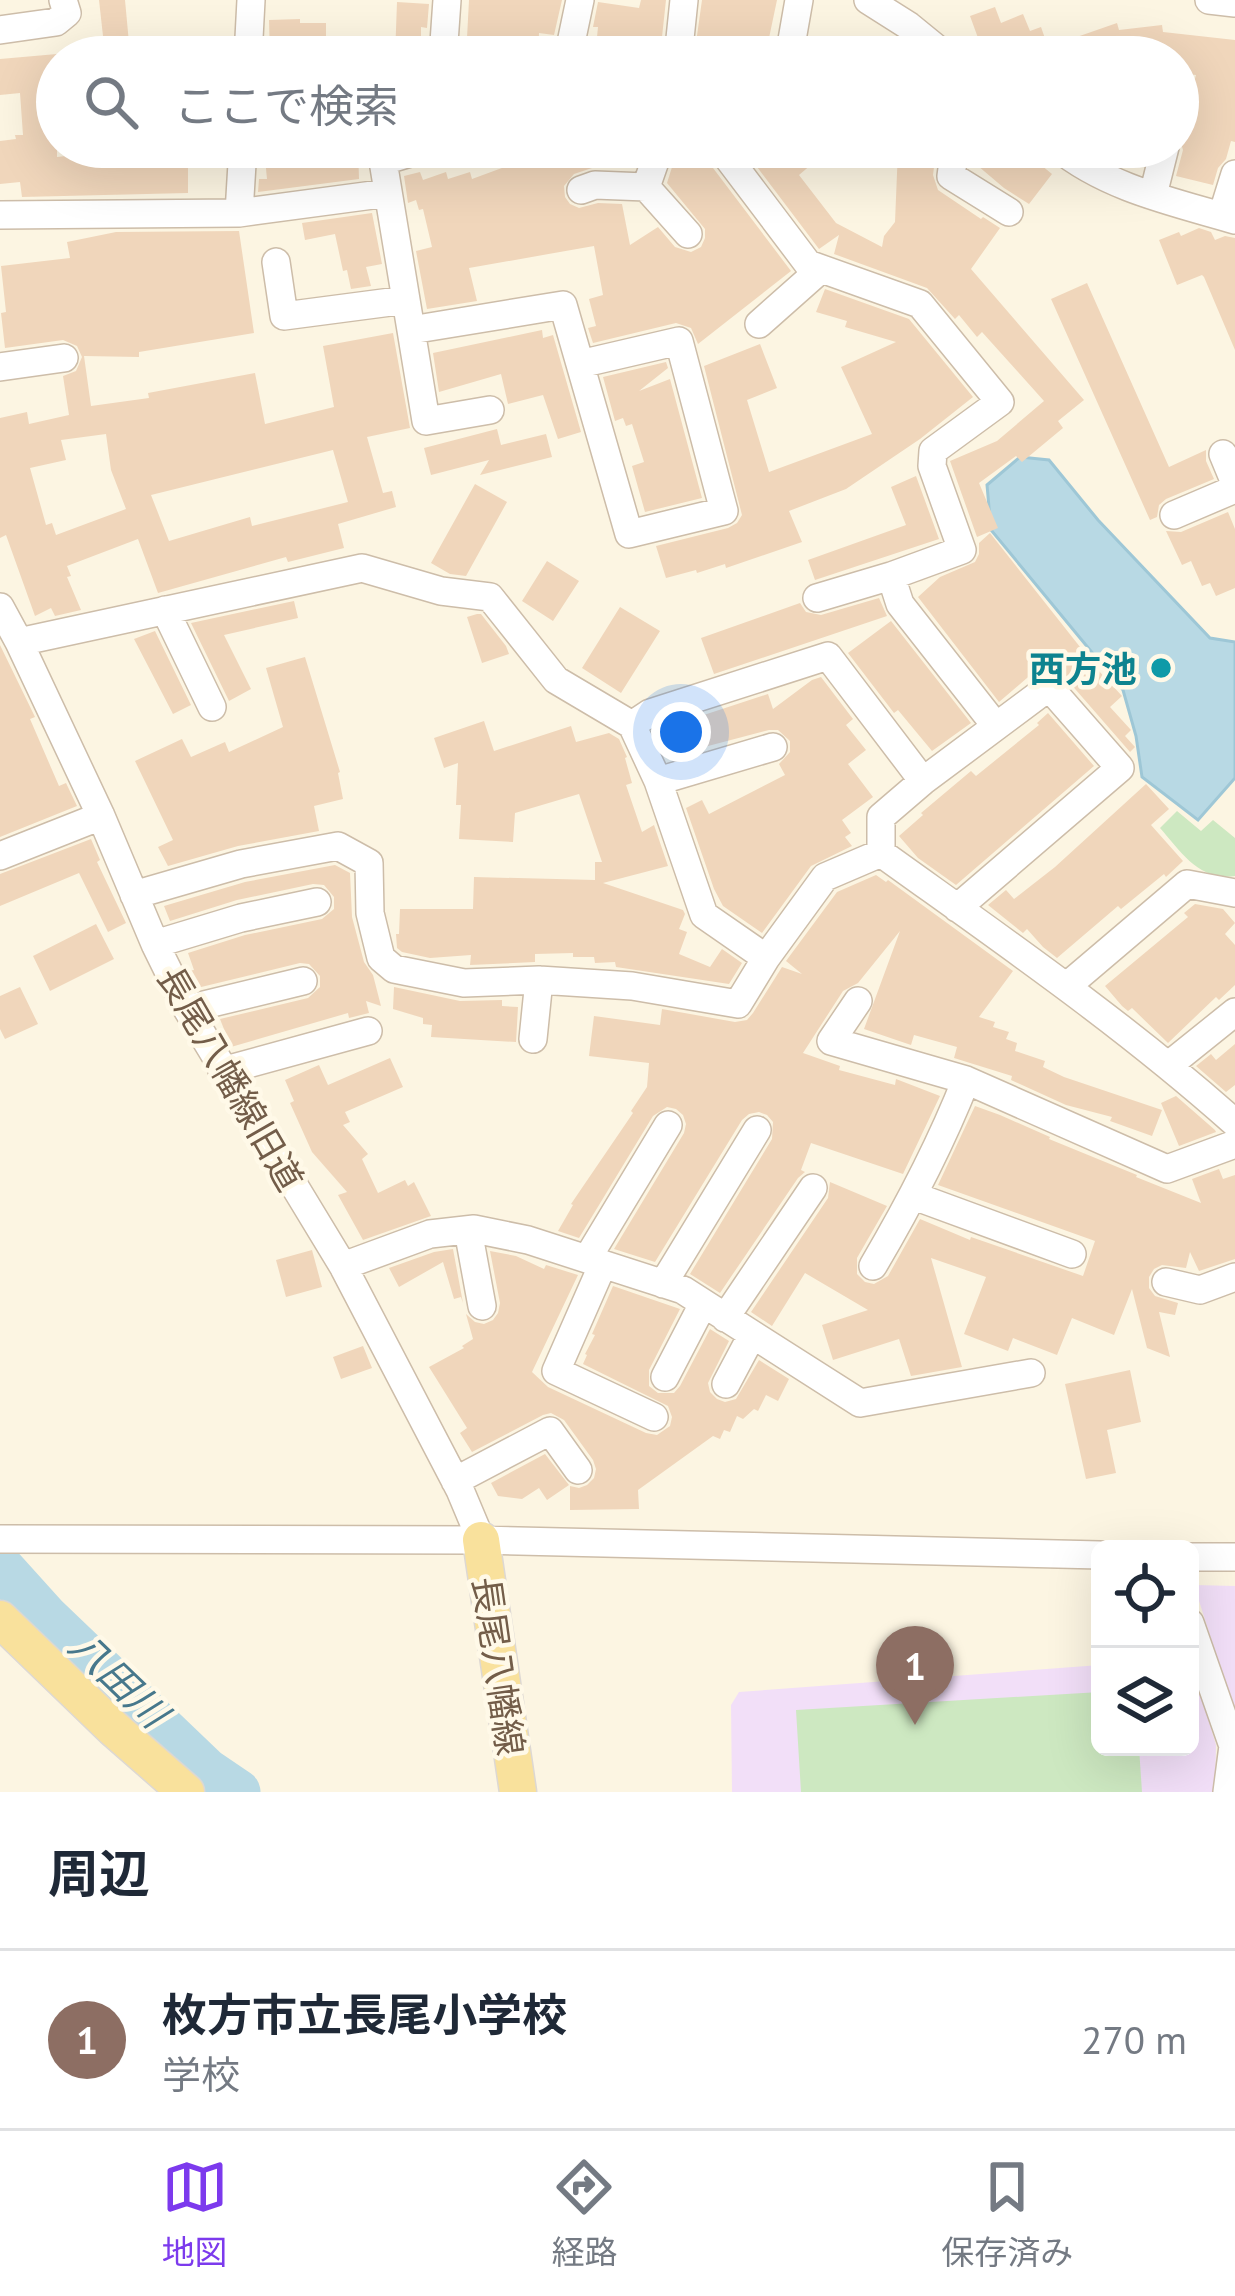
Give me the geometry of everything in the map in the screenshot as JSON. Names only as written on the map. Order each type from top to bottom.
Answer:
[{"type":"main road","name":"長尾八幡線","points":[[481,1540],[518,1792]]},
{"type":"main road","points":[[0,1619],[186,1792]]},
{"type":"street","points":[[0,30],[56,22],[67,13],[63,0]]},
{"type":"street","points":[[249,36],[250,0]]},
{"type":"street","points":[[444,36],[447,0]]},
{"type":"street","points":[[572,36],[580,0]]},
{"type":"street","points":[[680,36],[684,0]]},
{"type":"street","points":[[793,36],[799,0]]},
{"type":"street","points":[[868,0],[921,36]]},
{"type":"street","points":[[1209,0],[1235,3]]},
{"type":"street","points":[[239,213],[242,168]]},
{"type":"street","points":[[384,168],[426,421],[490,410]]},
{"type":"street","points":[[646,187],[653,168]]},
{"type":"street","points":[[735,168],[808,264],[920,304],[1000,402],[933,451],[932,466],[962,550],[817,598]]},
{"type":"street","points":[[952,168],[951,176],[1009,212]]},
{"type":"street","points":[[1085,168],[1229,218],[1235,174]]},
{"type":"street","points":[[1153,195],[1160,168]]},
{"type":"street","points":[[581,190],[596,185],[646,187],[688,234]]},
{"type":"street","points":[[0,215],[239,213],[388,193]]},
{"type":"street","points":[[276,262],[284,316],[406,300]]},
{"type":"street","points":[[759,324],[821,269]]},
{"type":"street","points":[[411,330],[563,304],[580,364],[629,534],[724,511],[679,341],[580,364]]},
{"type":"street","points":[[0,367],[64,358]]},
{"type":"street","points":[[1174,515],[1235,486],[1223,454]]},
{"type":"street","points":[[20,642],[362,568],[441,591],[490,597],[556,680],[632,724],[704,914],[766,958]]},
{"type":"street","points":[[891,576],[901,604],[995,725]]},
{"type":"street","points":[[165,610],[212,706]]},
{"type":"street","name":"長尾八幡線旧道","points":[[1,613],[20,642],[187,1009],[343,1266],[481,1540]]},
{"type":"street","points":[[632,724],[650,712],[828,656],[923,781]]},
{"type":"street","points":[[880,853],[881,817],[1049,687],[1120,768],[957,908]]},
{"type":"street","points":[[652,770],[772,747]]},
{"type":"street","points":[[0,856],[101,816]]},
{"type":"street","points":[[134,895],[241,864],[338,846],[369,862],[370,913],[381,958],[394,969],[464,983],[539,980],[632,986],[738,1004],[825,877],[880,853]]},
{"type":"street","points":[[880,853],[1066,986],[1235,1123]]},
{"type":"street","points":[[1066,986],[1187,884],[1235,893]]},
{"type":"street","points":[[155,944],[317,902]]},
{"type":"street","points":[[533,1039],[539,980]]},
{"type":"street","points":[[187,1009],[303,981]]},
{"type":"street","points":[[858,1001],[831,1041],[966,1080],[1167,1168],[1235,1144]]},
{"type":"street","points":[[1169,1065],[1235,1012]]},
{"type":"street","points":[[223,1071],[368,1031]]},
{"type":"street","points":[[873,1266],[943,1141],[966,1080]]},
{"type":"street","points":[[654,1417],[556,1371],[595,1262],[668,1125]]},
{"type":"street","points":[[663,1284],[758,1130]]},
{"type":"street","points":[[665,1377],[812,1187]]},
{"type":"street","points":[[914,1196],[1072,1254]]},
{"type":"street","points":[[343,1266],[430,1234],[468,1230],[527,1240],[682,1290],[860,1403],[1031,1373]]},
{"type":"street","points":[[468,1230],[482,1306]]},
{"type":"street","points":[[1166,1282],[1200,1290],[1235,1277]]},
{"type":"street","points":[[726,1384],[752,1335]]},
{"type":"street","points":[[454,1481],[550,1431],[578,1469]]},
{"type":"street","points":[[12,1540],[481,1540],[1091,1555]]},
{"type":"street","points":[[1199,1557],[1235,1557]]},
{"type":"street","points":[[1199,1648],[1233,1746],[1228,1792]]},
{"type":"shaded area","points":[[1199,1585],[1235,1586],[1235,1714],[1199,1601]]},
{"type":"shaded area","points":[[1091,1666],[1091,1756],[1199,1756],[1199,1689],[1216,1745],[1215,1792],[732,1792],[731,1705],[739,1692]]},
{"type":"green space","points":[[1177,811],[1201,831],[1213,820],[1235,838],[1235,876],[1201,870],[1176,847],[1160,828]]},
{"type":"green space","points":[[1091,1693],[1091,1756],[1140,1756],[1142,1792],[801,1792],[796,1710]]},
{"type":"water","points":[[1020,457],[1049,460],[1098,520],[1210,638],[1235,642],[1235,778],[1198,820],[1142,777],[1123,690],[991,530],[987,485]]},
{"type":"building","points":[[99,0],[125,0],[128,36],[103,36]]},
{"type":"building","points":[[469,0],[562,0],[554,35],[467,36]]},
{"type":"building","points":[[641,0],[666,0],[662,36],[597,36],[598,27],[593,27],[598,2],[639,8]]},
{"type":"building","points":[[702,0],[777,0],[769,36],[697,36]]},
{"type":"building","points":[[397,2],[429,4],[427,28],[421,27],[421,36],[396,36]]},
{"type":"building","points":[[995,7],[1001,23],[1023,14],[1030,31],[1041,27],[1044,36],[977,36],[970,16]]},
{"type":"building","points":[[269,20],[326,23],[326,36],[269,36]]},
{"type":"building","points":[[1117,23],[1119,30],[1162,25],[1163,32],[1199,36],[1080,36]]},
{"type":"building","points":[[1199,36],[1235,40],[1235,142],[1231,141],[1213,185],[1176,176],[1178,168],[1199,168]]},
{"type":"building","points":[[36,56],[36,168],[188,168],[188,193],[22,197],[20,182],[0,184],[0,141],[23,135],[20,93],[0,95],[0,59]]},
{"type":"building","points":[[266,168],[359,168],[359,179],[258,192],[259,179],[267,179]]},
{"type":"building","points":[[502,168],[592,168],[574,174],[564,186],[570,204],[579,208],[622,204],[630,245],[658,227],[675,247],[691,252],[701,247],[705,229],[667,183],[672,168],[713,168],[791,271],[698,344],[691,328],[676,323],[593,343],[588,328],[596,326],[589,299],[603,295],[594,246],[469,268],[477,301],[427,309],[416,251],[432,247],[423,209],[419,210],[416,200],[408,203],[404,176],[420,172],[423,180],[446,172],[448,179],[470,172],[472,179]]},
{"type":"building","points":[[758,168],[807,168],[799,175],[836,223],[882,247],[895,222],[897,168],[934,168],[938,190],[1000,228],[971,269],[1084,400],[1058,421],[1063,428],[1022,462],[1016,456],[979,483],[998,528],[977,537],[950,461],[997,441],[1044,401],[982,332],[977,337],[927,288],[834,254],[839,235],[819,249]]},
{"type":"building","points":[[980,168],[1045,168],[1052,174],[1029,204]]},
{"type":"building","points":[[372,213],[382,264],[366,267],[371,286],[351,289],[335,234],[305,240],[302,223]]},
{"type":"building","points":[[1199,228],[1211,232],[1215,240],[1235,238],[1235,350],[1204,277],[1177,285],[1159,240]]},
{"type":"building","points":[[239,231],[254,333],[139,352],[139,357],[84,356],[91,406],[255,373],[265,424],[334,407],[323,346],[393,333],[410,428],[367,437],[383,493],[392,491],[396,507],[338,524],[344,548],[288,562],[286,557],[158,593],[138,539],[67,566],[81,610],[55,616],[51,608],[35,616],[6,535],[0,538],[0,418],[27,412],[29,424],[69,415],[63,376],[76,371],[82,357],[77,346],[63,340],[5,348],[1,266],[70,258],[67,242],[116,232]],"holes":[[[106,434],[111,470],[126,509],[56,535],[52,523],[46,525],[30,468],[66,460],[61,440]],[[333,450],[348,502],[252,526],[250,517],[169,541],[151,495]]]},
{"type":"building","points":[[1087,283],[1169,467],[1206,450],[1214,479],[1166,499],[1157,517],[1150,520],[1051,299]]},
{"type":"building","points":[[825,289],[909,319],[973,397],[846,489],[789,511],[802,542],[726,568],[725,564],[666,578],[656,546],[728,528],[742,515],[704,366],[760,344],[777,388],[747,400],[769,472],[872,434],[841,367],[896,342],[845,327],[847,321],[816,312]]},
{"type":"building","points":[[542,330],[543,338],[553,335],[581,432],[558,439],[543,395],[508,404],[501,374],[439,392],[433,353]]},
{"type":"building","points":[[666,362],[668,368],[639,391],[670,379],[702,498],[645,512],[632,466],[644,462],[632,424],[626,426],[623,418],[615,421],[603,377]]},
{"type":"building","points":[[497,429],[501,445],[546,434],[552,457],[480,475],[489,460],[431,475],[424,448]]},
{"type":"building","points":[[916,476],[939,539],[815,580],[808,560],[906,525],[891,487]]},
{"type":"building","points":[[475,484],[507,502],[466,576],[450,574],[431,563]]},
{"type":"building","points":[[1228,512],[1235,529],[1235,588],[1216,596],[1210,583],[1202,586],[1191,561],[1182,565],[1166,531],[1181,532]]},
{"type":"building","points":[[990,533],[1122,696],[1110,707],[1131,730],[1125,736],[1135,747],[1130,752],[1049,659],[999,702],[918,597],[940,577],[975,562],[979,543]]},
{"type":"building","points":[[547,561],[579,581],[553,621],[522,601]]},
{"type":"building","points":[[879,598],[887,616],[714,674],[701,638],[800,603],[806,612],[821,615]]},
{"type":"building","points":[[294,601],[298,618],[224,635],[251,689],[229,701],[191,623]]},
{"type":"building","points":[[620,607],[660,631],[621,693],[582,668]]},
{"type":"building","points":[[481,614],[509,654],[482,663],[467,617]]},
{"type":"building","points":[[891,621],[971,723],[932,751],[898,710],[894,713],[848,653]]},
{"type":"building","points":[[155,631],[191,705],[173,714],[134,639]]},
{"type":"building","points":[[0,645],[35,717],[30,719],[59,786],[66,783],[77,806],[0,837]]},
{"type":"building","points":[[305,657],[340,772],[343,799],[314,806],[319,831],[238,846],[168,866],[158,847],[173,840],[135,761],[182,739],[191,757],[225,742],[229,752],[283,727],[266,668]]},
{"type":"building","points":[[821,677],[853,719],[846,725],[866,750],[848,764],[873,797],[842,820],[851,833],[845,837],[852,846],[811,866],[762,933],[723,906],[686,808],[702,800],[709,814],[785,775],[779,764],[790,752],[790,741],[778,730],[769,730],[674,755],[671,744],[662,747],[655,731],[768,694],[773,709]]},
{"type":"building","points":[[1048,713],[1094,766],[956,885],[918,858],[899,836],[971,771],[976,776]]},
{"type":"building","points":[[484,721],[494,751],[571,726],[576,742],[609,733],[619,739],[632,783],[626,785],[642,832],[654,825],[668,866],[603,883],[683,910],[679,929],[687,932],[679,954],[710,967],[722,949],[742,963],[729,984],[616,967],[615,962],[595,963],[594,957],[573,957],[573,953],[535,954],[535,962],[470,965],[471,955],[430,958],[397,948],[400,909],[473,909],[474,877],[595,880],[595,862],[602,862],[579,794],[515,813],[513,842],[459,839],[458,763],[444,768],[434,738]]},
{"type":"building","points":[[1146,784],[1169,809],[1151,825],[1183,861],[1166,877],[1164,874],[1121,909],[1118,906],[1057,958],[1027,929],[1023,933],[988,905],[1006,890],[1014,899]]},
{"type":"building","points":[[91,839],[126,923],[108,932],[79,873],[0,906],[0,874]]},
{"type":"building","points":[[335,865],[350,873],[352,917],[381,1006],[366,1001],[369,1013],[349,1018],[348,1013],[231,1047],[220,1019],[308,998],[320,987],[320,976],[309,964],[300,963],[197,988],[188,971],[194,970],[188,953],[322,919],[334,909],[334,897],[324,885],[313,884],[170,921],[164,906],[245,882]]},
{"type":"building","points":[[876,875],[1013,971],[979,1017],[1009,1032],[1006,1039],[1017,1043],[1015,1051],[1045,1061],[1043,1067],[1162,1110],[1152,1136],[1110,1121],[1112,1117],[1066,1105],[1011,1080],[1012,1076],[954,1058],[957,1047],[914,1035],[911,1045],[864,1029],[900,931],[858,983],[843,991],[803,1053],[840,1066],[839,1070],[895,1085],[896,1079],[940,1096],[903,1174],[811,1143],[801,1170],[805,1172],[720,1293],[690,1274],[772,1139],[773,1122],[759,1112],[742,1120],[655,1262],[614,1249],[684,1133],[683,1115],[667,1107],[653,1116],[579,1238],[558,1231],[647,1087],[649,1063],[589,1056],[594,1016],[660,1025],[662,1009],[747,1020],[782,967],[802,974],[786,961],[837,892]]},
{"type":"building","points":[[1195,904],[1223,909],[1235,923],[1225,934],[1235,945],[1235,985],[1168,1043],[1105,986],[1188,917],[1184,913]]},
{"type":"building","points":[[96,924],[114,959],[50,991],[33,956]]},
{"type":"building","points":[[20,987],[38,1024],[5,1039],[0,1029],[0,996]]},
{"type":"building","points":[[394,987],[460,1001],[502,1000],[502,1006],[518,1007],[516,1042],[431,1037],[432,1025],[423,1024],[423,1018],[393,1009]]},
{"type":"building","points":[[1235,1044],[1235,1085],[1226,1092],[1196,1066],[1211,1054],[1216,1060]]},
{"type":"building","points":[[390,1058],[403,1087],[345,1112],[350,1122],[343,1125],[368,1154],[362,1159],[378,1193],[405,1180],[408,1186],[414,1182],[431,1216],[363,1240],[338,1195],[347,1192],[312,1152],[285,1080],[319,1065],[328,1085]]},
{"type":"building","points":[[1176,1096],[1216,1132],[1179,1146],[1161,1103]]},
{"type":"building","points":[[975,1106],[1201,1203],[1192,1179],[1219,1169],[1223,1179],[1235,1175],[1235,1259],[1199,1271],[1190,1252],[1186,1268],[1162,1265],[1149,1277],[1155,1296],[1178,1303],[1175,1315],[1159,1312],[1170,1357],[1147,1348],[1132,1289],[1114,1335],[1072,1318],[1057,1355],[1013,1338],[1008,1351],[964,1334],[986,1277],[931,1258],[962,1367],[911,1376],[899,1339],[833,1360],[822,1325],[868,1310],[805,1273],[772,1326],[751,1312],[828,1198],[830,1182],[887,1206],[857,1258],[857,1274],[865,1282],[874,1284],[888,1276],[920,1219],[1083,1276],[1095,1241],[938,1185]]},
{"type":"building","points":[[453,1249],[463,1303],[461,1297],[454,1299],[443,1262],[399,1287],[389,1268],[434,1252]]},
{"type":"building","points":[[312,1250],[322,1287],[286,1297],[276,1260]]},
{"type":"building","points":[[490,1251],[578,1275],[532,1372],[548,1387],[646,1433],[657,1435],[670,1426],[668,1406],[583,1364],[613,1286],[680,1309],[649,1370],[649,1386],[658,1393],[674,1393],[680,1386],[710,1329],[729,1341],[708,1383],[717,1399],[736,1399],[759,1360],[789,1379],[778,1401],[766,1395],[758,1411],[754,1409],[743,1419],[737,1416],[730,1432],[724,1430],[720,1439],[713,1436],[638,1490],[639,1509],[570,1510],[570,1486],[587,1485],[596,1469],[564,1420],[551,1413],[543,1415],[472,1452],[460,1433],[467,1428],[429,1367],[473,1339],[466,1314],[484,1324],[498,1313]]},
{"type":"building","points":[[363,1346],[372,1368],[341,1379],[333,1357]]},
{"type":"building","points":[[1130,1370],[1141,1422],[1107,1430],[1116,1473],[1086,1479],[1065,1384]]},
{"type":"building","points":[[545,1454],[569,1485],[547,1500],[539,1488],[522,1499],[498,1496],[491,1483]]},
{"type":"waterway","name":"八田川","points":[[0,1566],[46,1617],[207,1771],[238,1792]]},
{"type":"place","name":"西方池","points":[[1161,668]]},
{"type":"place","name":"枚方市立長尾小学校","points":[[915,1725]]}]
